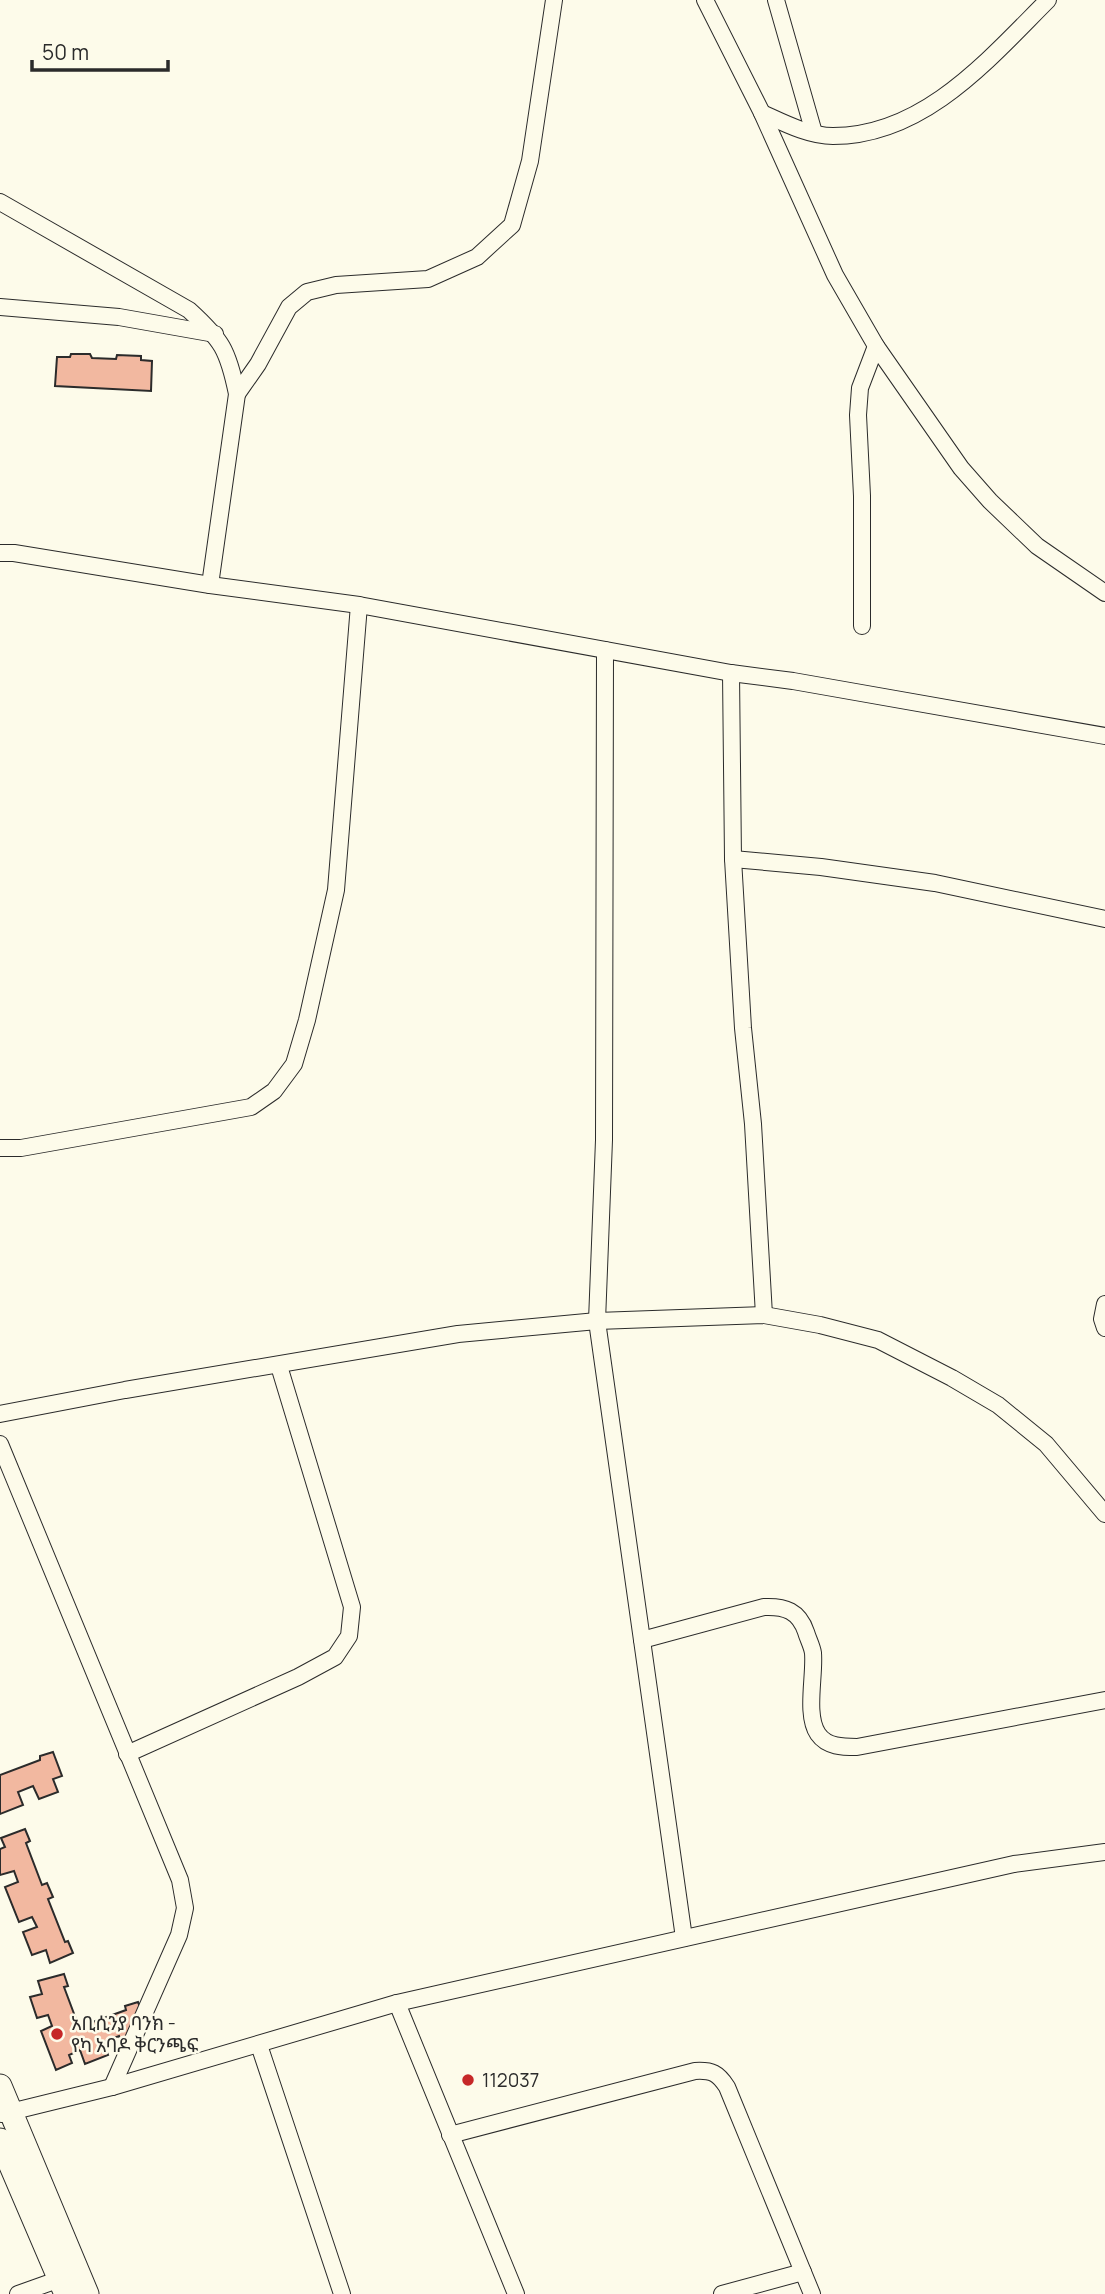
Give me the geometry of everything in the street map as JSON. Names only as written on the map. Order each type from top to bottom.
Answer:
[{"type":"street","points":[[237,394],[258,364],[289,307],[307,292],[336,285],[428,279],[477,257],[512,225],[530,161],[554,0]]},
{"type":"street","points":[[776,0],[814,133]]},
{"type":"street","points":[[762,113],[814,133],[833,136],[888,128],[905,120],[975,72],[1048,0]]},
{"type":"street","points":[[703,1],[762,113],[835,275],[876,346],[961,468],[990,501],[1037,546],[1105,593]]},
{"type":"street","points":[[0,202],[189,310],[215,334],[230,363],[237,394],[210,585]]},
{"type":"street","points":[[0,307],[119,317],[215,334]]},
{"type":"street","points":[[862,626],[862,496],[858,415],[860,388],[876,346]]},
{"type":"street","points":[[0,553],[359,605],[730,673],[793,681],[1105,736]]},
{"type":"street","points":[[0,1148],[21,1148],[251,1107],[274,1091],[294,1064],[307,1020],[336,890],[359,605]]},
{"type":"street","points":[[605,650],[604,1140],[597,1321],[684,1938]]},
{"type":"street","points":[[730,673],[733,859],[764,1315]]},
{"type":"street","points":[[733,859],[821,867],[935,884],[1105,919]]},
{"type":"street","points":[[1105,1304],[1102,1319],[1105,1328]]},
{"type":"street","points":[[0,1414],[125,1390],[458,1334],[597,1321],[764,1315],[820,1325],[878,1340],[964,1385],[998,1405],[1046,1444],[1105,1514]]},
{"type":"street","points":[[127,1754],[298,1677],[335,1657],[349,1636],[352,1607],[279,1366]]},
{"type":"street","points":[[0,1444],[180,1880],[185,1908],[178,1935],[112,2087]]},
{"type":"street","points":[[642,1640],[764,1607],[781,1606],[795,1615],[803,1625],[813,1651],[812,1721],[818,1734],[826,1742],[840,1746],[857,1746],[1105,1700]]},
{"type":"street","points":[[5,2113],[112,2087],[397,2003],[1014,1864],[1105,1852]]},
{"type":"street","points":[[397,2003],[516,2294]]},
{"type":"street","points":[[259,2045],[342,2294]]},
{"type":"street","points":[[450,2135],[695,2071],[708,2070],[718,2074],[727,2087],[812,2294]]},
{"type":"street","points":[[0,2086],[5,2113],[87,2294]]},
{"type":"street","points":[[0,2140],[63,2286],[18,2294]]},
{"type":"street","points":[[722,2294],[803,2272]]},
{"type":"building","points":[[71,354],[116,359],[117,355],[141,356],[141,360],[152,361],[151,391],[55,386],[57,357],[70,357]]},
{"type":"building","points":[[53,1752],[62,1776],[53,1779],[58,1792],[39,1799],[33,1786],[18,1792],[23,1805],[0,1814],[0,1775],[40,1760],[40,1756]]},
{"type":"building","points":[[25,1829],[30,1841],[26,1843],[42,1885],[47,1883],[53,1897],[48,1899],[65,1942],[68,1941],[73,1953],[50,1963],[46,1950],[32,1955],[23,1932],[37,1927],[32,1917],[19,1922],[5,1887],[18,1882],[14,1871],[0,1875],[0,1849],[5,1847],[1,1838]]},
{"type":"building","points":[[64,1974],[68,1986],[64,1987],[79,2027],[126,2010],[125,2006],[138,2002],[148,2026],[138,2029],[143,2041],[124,2049],[119,2036],[103,2042],[108,2055],[85,2064],[80,2050],[69,2055],[72,2063],[56,2070],[41,2031],[52,2026],[48,2015],[37,2018],[30,1997],[42,1994],[38,1981]]},
{"type":"place","name":"አቢሲንያ ባንክ - የካ አባዶ ቅርንጫፍ","points":[[57,2034]]},
{"type":"place","name":"112037","points":[[468,2080]]}]
